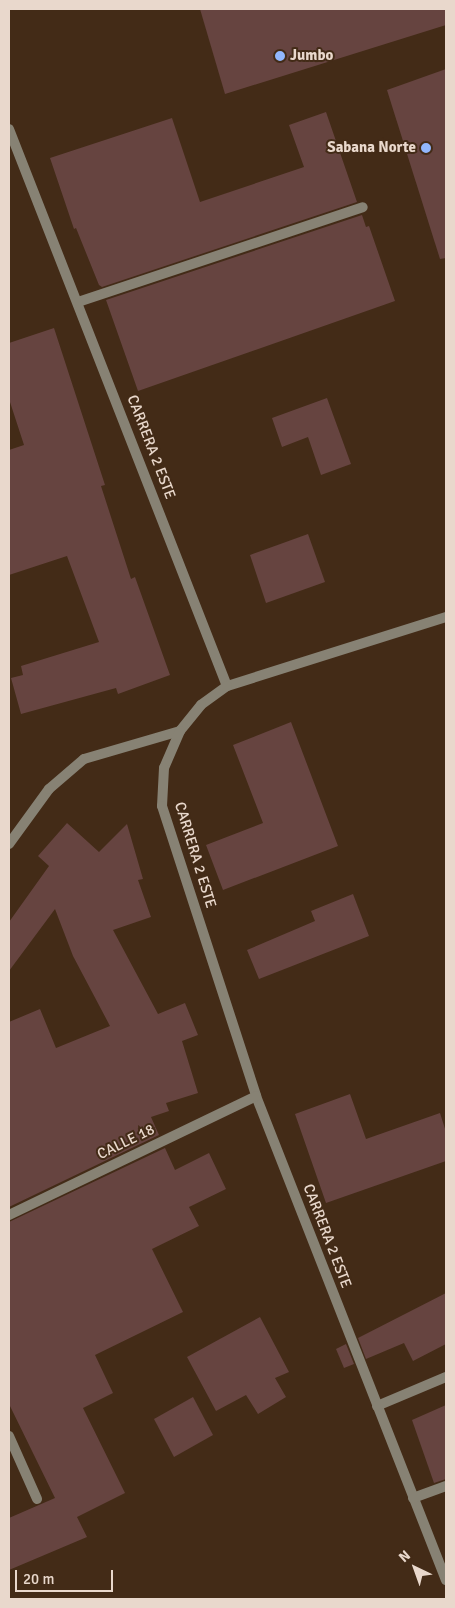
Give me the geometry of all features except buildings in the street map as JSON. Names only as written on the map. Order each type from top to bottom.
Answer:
[{"type":"street","name":"CARRERA 2 ESTE","points":[[9,129],[227,686],[201,704],[180,730],[164,768],[162,806],[256,1096],[446,1580]]},
{"type":"street","points":[[78,302],[363,207]]},
{"type":"street","points":[[227,686],[446,617]]},
{"type":"street","points":[[9,844],[49,789],[84,759],[180,730]]},
{"type":"street","name":"CALLE 18","points":[[9,1215],[256,1096]]},
{"type":"street","points":[[377,1406],[446,1377]]},
{"type":"street","points":[[9,1436],[37,1499]]},
{"type":"street","points":[[413,1498],[446,1486]]},
{"type":"place","name":"Jumbo","points":[[280,56]]},
{"type":"place","name":"Sabana Norte","points":[[426,148]]}]
